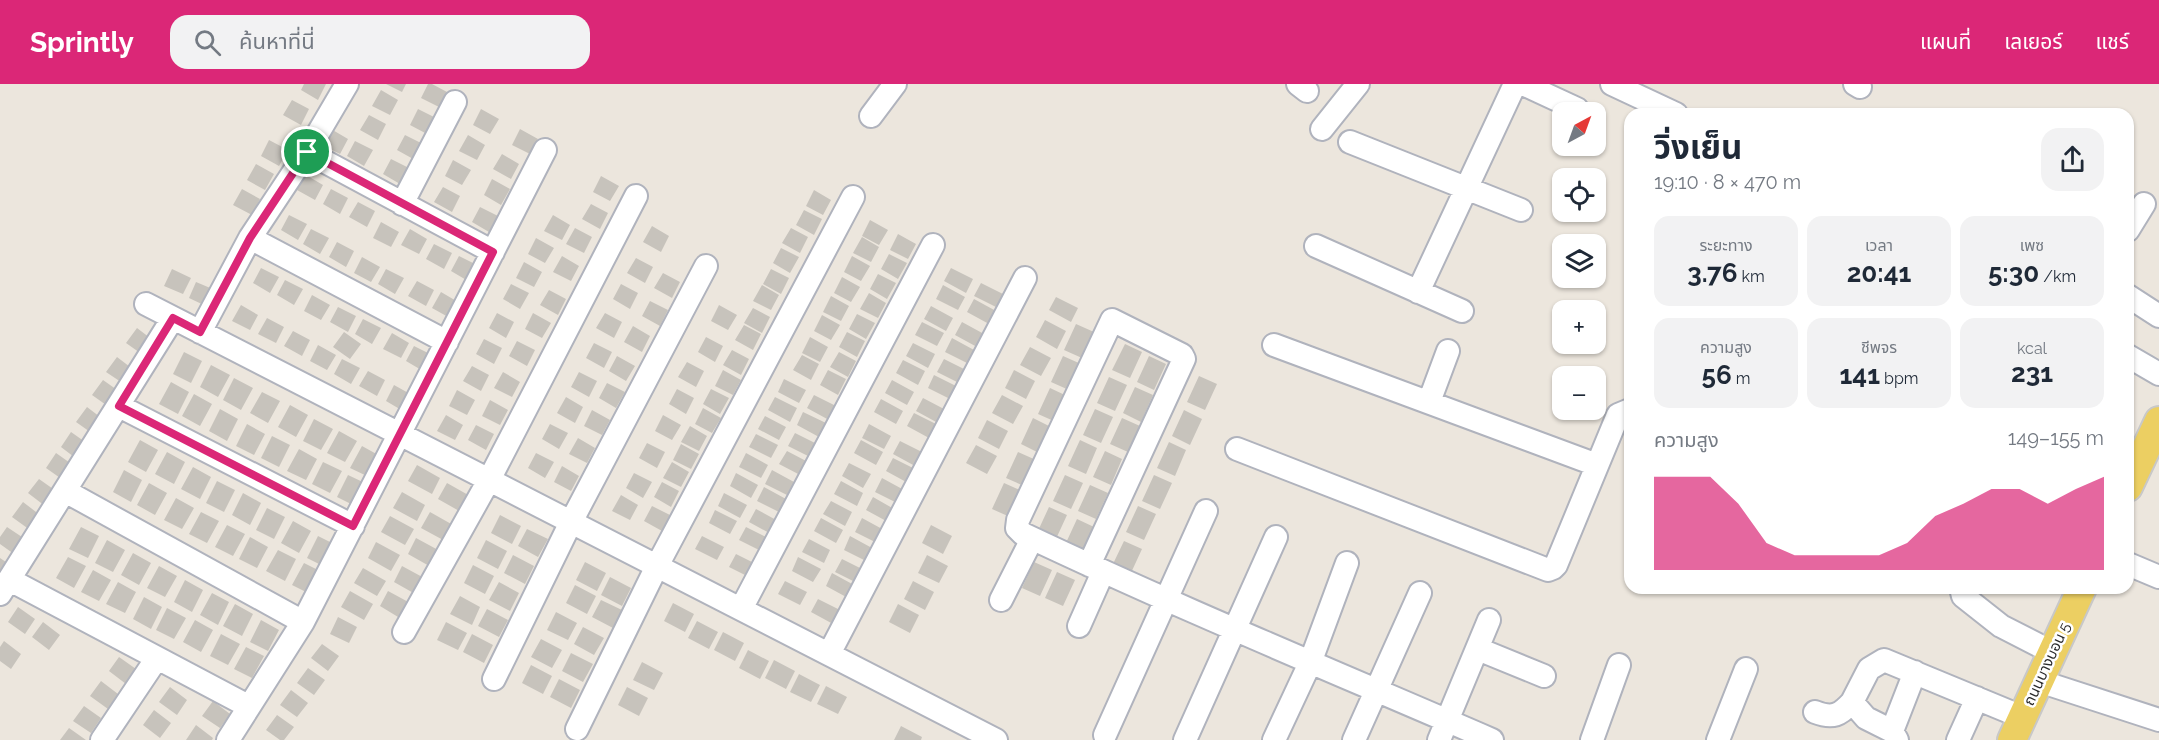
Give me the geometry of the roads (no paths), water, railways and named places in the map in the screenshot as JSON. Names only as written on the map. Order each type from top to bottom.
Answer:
[{"type":"main road","points":[[2134,467],[2159,421]]},
{"type":"main road","name":"ถนนบางบอน 5","points":[[2017,728],[2079,594]]},
{"type":"street","points":[[200,332],[250,238],[307,152],[347,84]]},
{"type":"street","points":[[871,116],[896,84]]},
{"type":"street","points":[[1322,129],[1358,84]]},
{"type":"street","points":[[1418,291],[1515,84]]},
{"type":"street","points":[[1523,84],[1561,102]]},
{"type":"street","points":[[1624,86],[1665,108]]},
{"type":"street","points":[[402,204],[455,102]]},
{"type":"street","points":[[1350,142],[1521,210]]},
{"type":"street","points":[[228,740],[303,622],[545,150]]},
{"type":"street","points":[[307,152],[493,252]]},
{"type":"street","points":[[404,632],[489,480],[636,196]]},
{"type":"street","points":[[577,729],[657,566],[853,196]]},
{"type":"street","points":[[2134,220],[2144,204]]},
{"type":"street","points":[[250,238],[447,342]]},
{"type":"street","points":[[741,609],[933,245]]},
{"type":"street","points":[[1316,246],[1462,311]]},
{"type":"street","points":[[494,679],[571,522],[706,266]]},
{"type":"street","points":[[829,654],[1025,278]]},
{"type":"street","points":[[2134,300],[2159,316]]},
{"type":"street","points":[[146,304],[996,740]]},
{"type":"street","points":[[173,318],[5,587],[157,658],[248,706]]},
{"type":"street","points":[[1079,626],[1096,569],[1184,359],[1182,355],[1114,321],[1110,322],[1018,520],[1017,528],[1032,539],[1096,569],[1165,601],[1376,691],[1444,730],[1492,740]]},
{"type":"street","points":[[1274,345],[1597,465]]},
{"type":"street","points":[[1429,402],[1448,351]]},
{"type":"street","points":[[2134,359],[2159,374]]},
{"type":"street","points":[[119,406],[353,526]]},
{"type":"street","points":[[1237,449],[1548,570],[1556,564],[1618,415],[1624,412]]},
{"type":"street","points":[[65,491],[303,622]]},
{"type":"street","points":[[1105,735],[1206,511]]},
{"type":"street","points":[[1185,740],[1276,537]]},
{"type":"street","points":[[1001,600],[1032,539]]},
{"type":"street","points":[[1274,740],[1310,663],[1347,563]]},
{"type":"street","points":[[2134,567],[2159,577]]},
{"type":"street","points":[[1354,740],[1420,593]]},
{"type":"street","points":[[1962,594],[2001,626],[2052,652]]},
{"type":"street","points":[[1444,730],[1489,620]]},
{"type":"street","points":[[1478,650],[1544,676]]},
{"type":"street","points":[[102,740],[157,658]]},
{"type":"street","points":[[1815,712],[1826,716],[1841,713],[1852,702],[1869,669],[1884,660],[1977,698],[2017,728]]},
{"type":"street","points":[[1592,740],[1619,664]]},
{"type":"street","points":[[1718,740],[1746,669]]},
{"type":"street","points":[[1852,702],[1866,718],[1894,735],[1915,672]]},
{"type":"street","points":[[2039,681],[2159,720]]},
{"type":"street","points":[[1958,740],[1977,698]]}]
